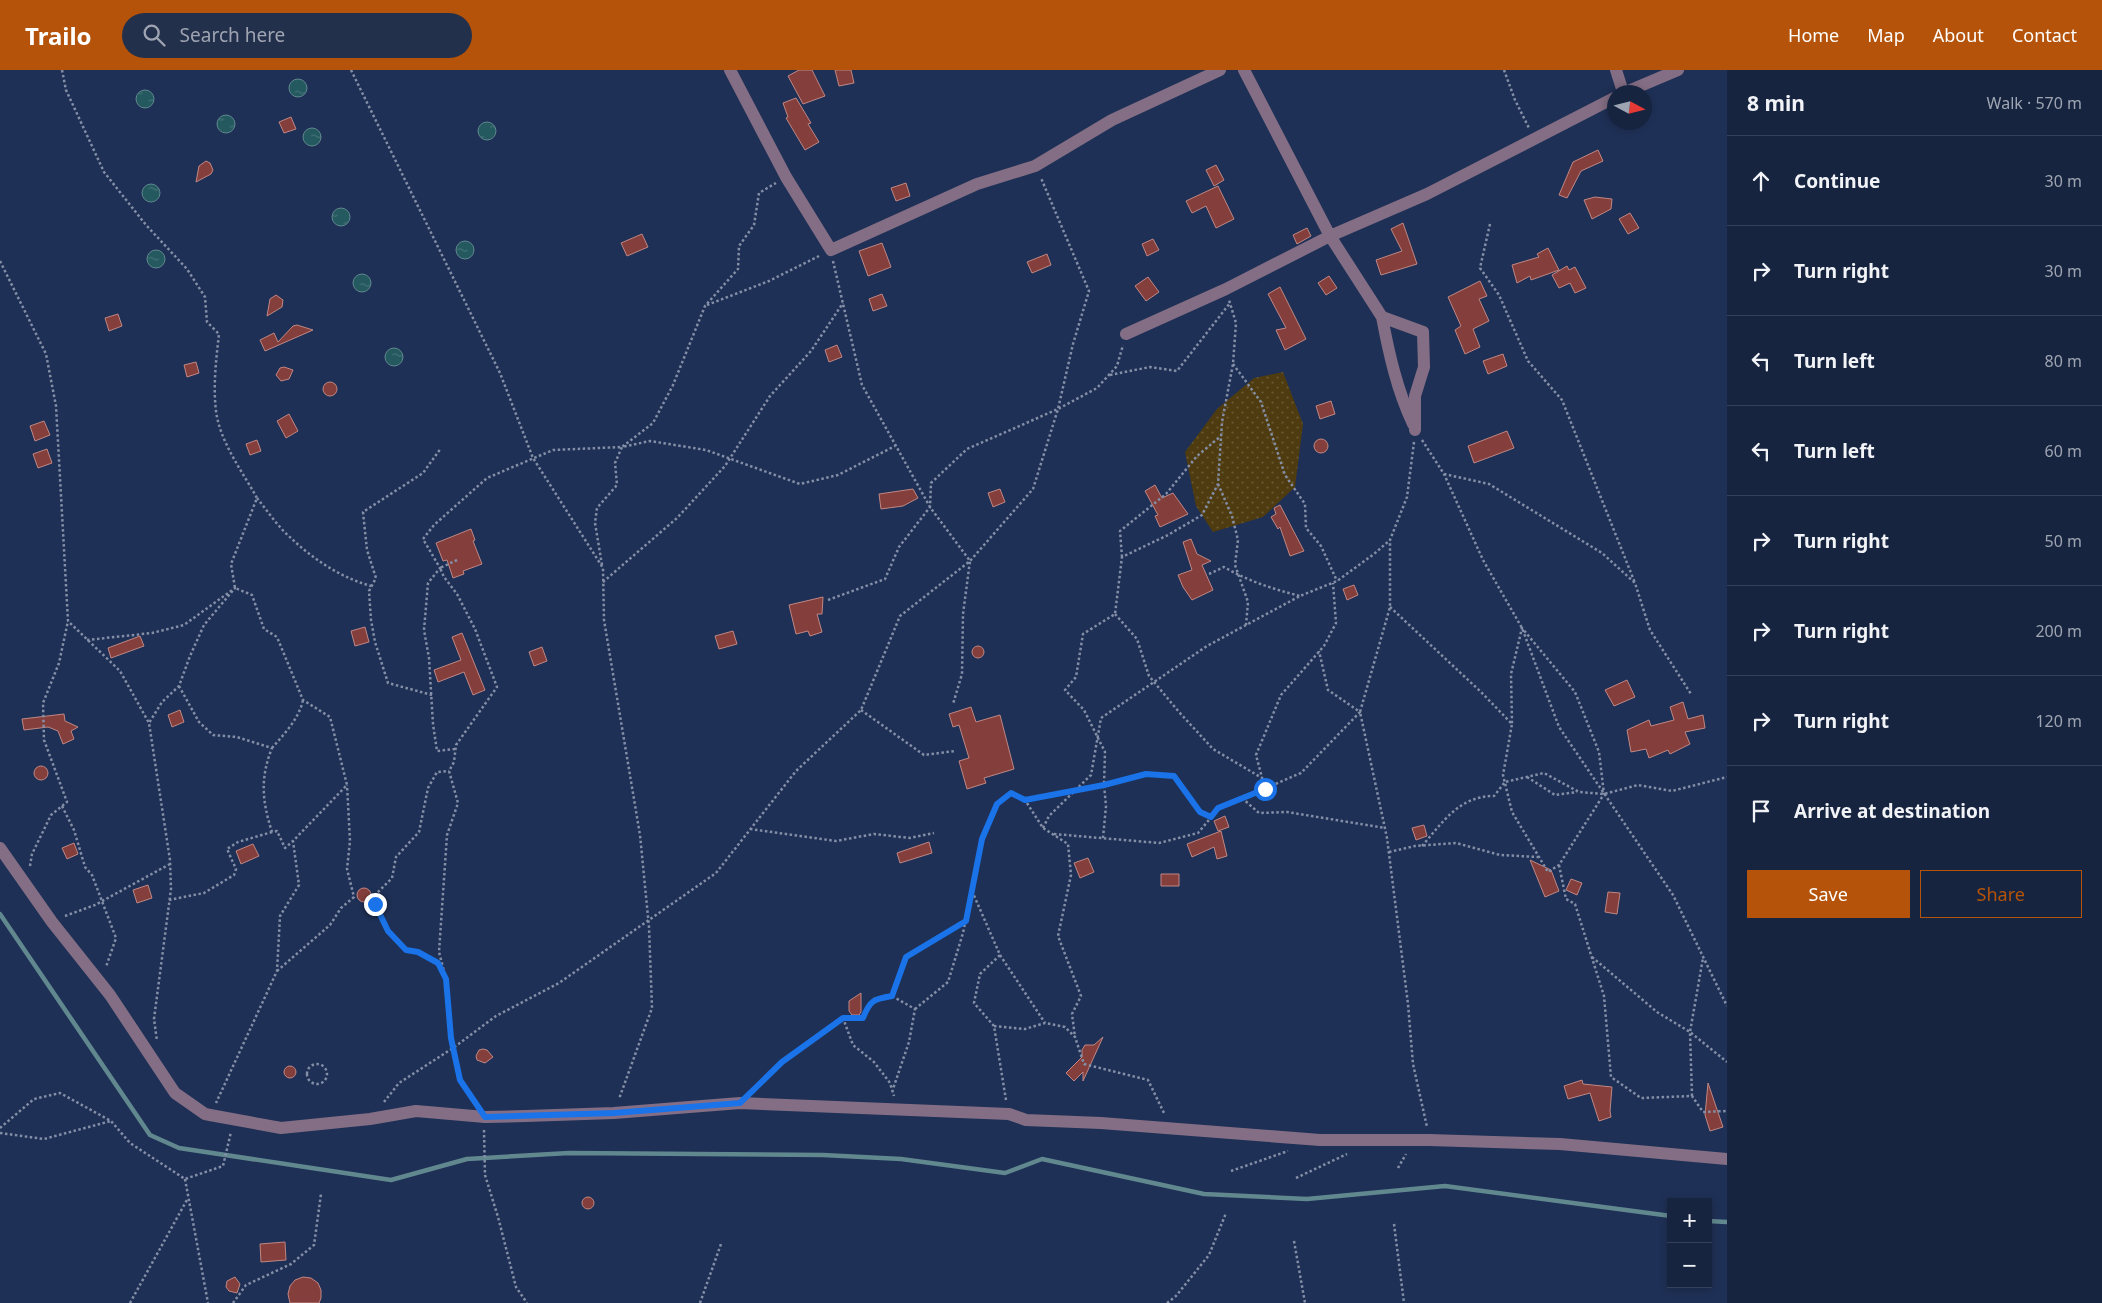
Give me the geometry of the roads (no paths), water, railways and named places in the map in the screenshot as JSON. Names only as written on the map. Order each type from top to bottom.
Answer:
[{"type":"street","points":[[745,70],[731,73],[786,177],[831,250],[977,184],[1035,166],[1112,120],[1220,70]]},
{"type":"street","points":[[1244,70],[1330,236],[1382,317],[1389,357],[1402,399],[1415,430],[1415,396],[1424,367],[1423,332],[1382,317]]},
{"type":"street","points":[[1616,70],[1621,85]]},
{"type":"street","points":[[1641,85],[1678,70]]},
{"type":"street","points":[[1126,334],[1226,289],[1330,236],[1427,194],[1607,102]]},
{"type":"street","points":[[0,848],[52,922],[110,995],[175,1093],[205,1114],[281,1128],[370,1119],[416,1110],[485,1117],[614,1113],[740,1103],[1009,1114],[1026,1120],[1172,1128],[1320,1140],[1429,1140],[1560,1144],[1727,1159]]},
{"type":"water","points":[[298,79],[304,82],[307,88],[304,94],[298,97],[292,94],[289,88],[292,82]]},
{"type":"water","points":[[145,90],[151,93],[154,99],[151,105],[145,108],[139,105],[136,99],[139,93]]},
{"type":"water","points":[[226,115],[232,118],[235,124],[232,130],[226,133],[220,130],[217,124],[220,118]]},
{"type":"water","points":[[487,122],[493,125],[496,131],[493,137],[487,140],[481,137],[478,131],[481,125]]},
{"type":"water","points":[[312,128],[318,131],[321,137],[318,143],[312,146],[306,143],[303,137],[306,131]]},
{"type":"water","points":[[151,184],[157,187],[160,193],[157,199],[151,202],[145,199],[142,193],[145,187]]},
{"type":"water","points":[[341,208],[347,211],[350,217],[347,223],[341,226],[335,223],[332,217],[335,211]]},
{"type":"water","points":[[465,241],[471,244],[474,250],[471,256],[465,259],[459,256],[456,250],[459,244]]},
{"type":"water","points":[[156,250],[162,253],[165,259],[162,265],[156,268],[150,265],[147,259],[150,253]]},
{"type":"water","points":[[362,274],[368,277],[371,283],[368,289],[362,292],[356,289],[353,283],[356,277]]},
{"type":"water","points":[[394,348],[400,351],[403,357],[400,363],[394,366],[388,363],[385,357],[388,351]]},
{"type":"waterway","points":[[0,914],[150,1135],[179,1148],[391,1180],[467,1159],[569,1153],[823,1155],[901,1159],[1005,1173],[1042,1159],[1204,1194],[1307,1199],[1445,1186],[1667,1215]]},
{"type":"waterway","points":[[1712,1221],[1727,1222]]}]
